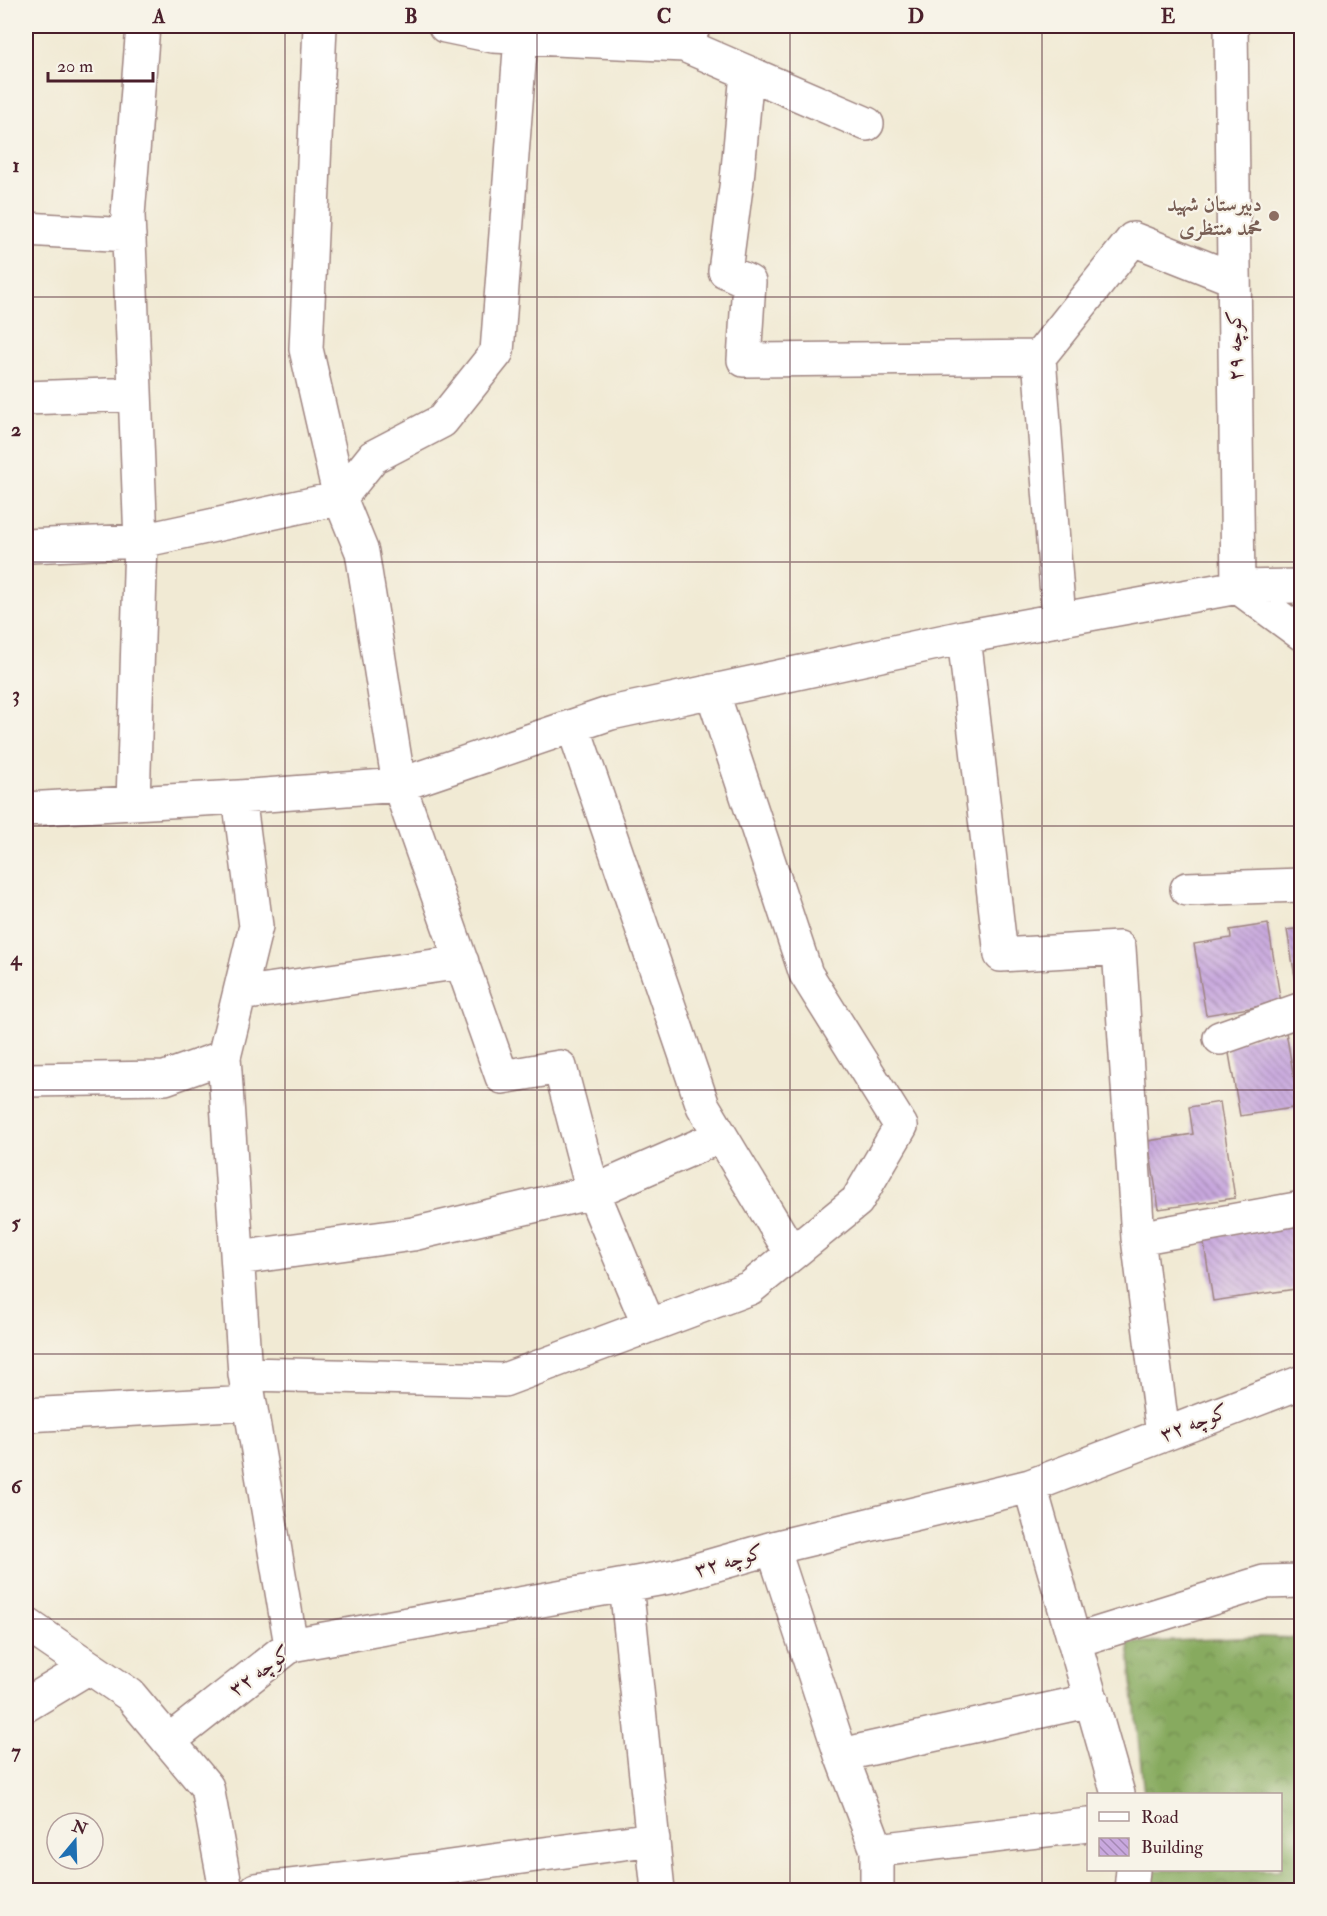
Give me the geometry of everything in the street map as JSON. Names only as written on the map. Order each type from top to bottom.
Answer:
[{"type":"street","points":[[134,802],[141,541],[128,214],[143,26]]},
{"type":"street","points":[[320,26],[306,349],[339,498],[362,552],[399,785],[502,1077],[560,1067],[593,1192],[649,1326]]},
{"type":"street","points":[[445,26],[503,33],[689,35],[747,72],[867,124]]},
{"type":"street","name":"کوچه ۲۹","points":[[1231,26],[1238,587]]},
{"type":"street","points":[[26,546],[141,541],[339,498],[373,457],[442,421],[497,352],[503,33]]},
{"type":"street","points":[[747,72],[725,271],[749,282],[744,360],[1039,357]]},
{"type":"street","points":[[26,229],[129,235]]},
{"type":"street","points":[[1059,620],[1039,357],[1133,240],[1234,279]]},
{"type":"street","points":[[26,398],[135,394]]},
{"type":"street","points":[[26,808],[239,797],[399,785],[611,713],[964,637],[1238,587],[1302,586]]},
{"type":"street","points":[[1238,587],[1302,634]]},
{"type":"street","points":[[964,637],[1001,955],[1119,948],[1138,1239],[1163,1435]]},
{"type":"street","points":[[26,1415],[248,1389],[504,1380],[750,1288],[857,1201],[901,1126],[806,974],[712,691]]},
{"type":"street","points":[[573,726],[703,1106],[792,1254]]},
{"type":"street","points":[[239,797],[256,926],[224,1057],[248,1389],[291,1646]]},
{"type":"street","points":[[1187,889],[1302,885]]},
{"type":"street","points":[[240,994],[462,962]]},
{"type":"street","points":[[1220,1038],[1302,1009]]},
{"type":"street","points":[[26,1080],[165,1078],[224,1057]]},
{"type":"street","points":[[238,1257],[413,1234],[593,1192],[721,1136]]},
{"type":"street","points":[[1138,1239],[1302,1208]]},
{"type":"street","name":"کوچه ۳۲","points":[[169,1741],[291,1646],[675,1576],[773,1548],[1030,1486],[1302,1382]]},
{"type":"street","points":[[1030,1486],[1118,1793]]},
{"type":"street","points":[[773,1548],[841,1755],[876,1850],[877,1890]]},
{"type":"street","points":[[1074,1641],[1264,1582],[1302,1581]]},
{"type":"street","points":[[626,1585],[658,1890]]},
{"type":"street","points":[[26,1624],[130,1695],[207,1786],[226,1890]]},
{"type":"street","points":[[26,1705],[89,1667]]},
{"type":"street","points":[[841,1755],[1092,1701]]},
{"type":"street","points":[[876,1850],[1087,1825]]},
{"type":"street","points":[[256,1890],[429,1880],[653,1839]]},
{"type":"street","points":[[1131,1890],[1133,1871]]},
{"type":"green space","points":[[1259,1637],[1301,1638],[1301,1890],[1154,1890],[1152,1871],[1282,1871],[1282,1793],[1144,1793],[1128,1643]]},
{"type":"building","points":[[1268,924],[1281,1003],[1206,1015],[1194,944],[1231,938],[1230,930]]},
{"type":"building","points":[[1302,928],[1302,993],[1298,994],[1287,930]]},
{"type":"building","points":[[1286,1032],[1299,1107],[1240,1116],[1227,1042]]},
{"type":"building","points":[[1220,1102],[1235,1198],[1159,1209],[1148,1141],[1193,1134],[1189,1107]]},
{"type":"building","points":[[1296,1223],[1302,1260],[1302,1288],[1213,1301],[1203,1237]]},
{"type":"place","name":"دبیرستان شهید محمد منتظری","points":[[1274,216]]}]
